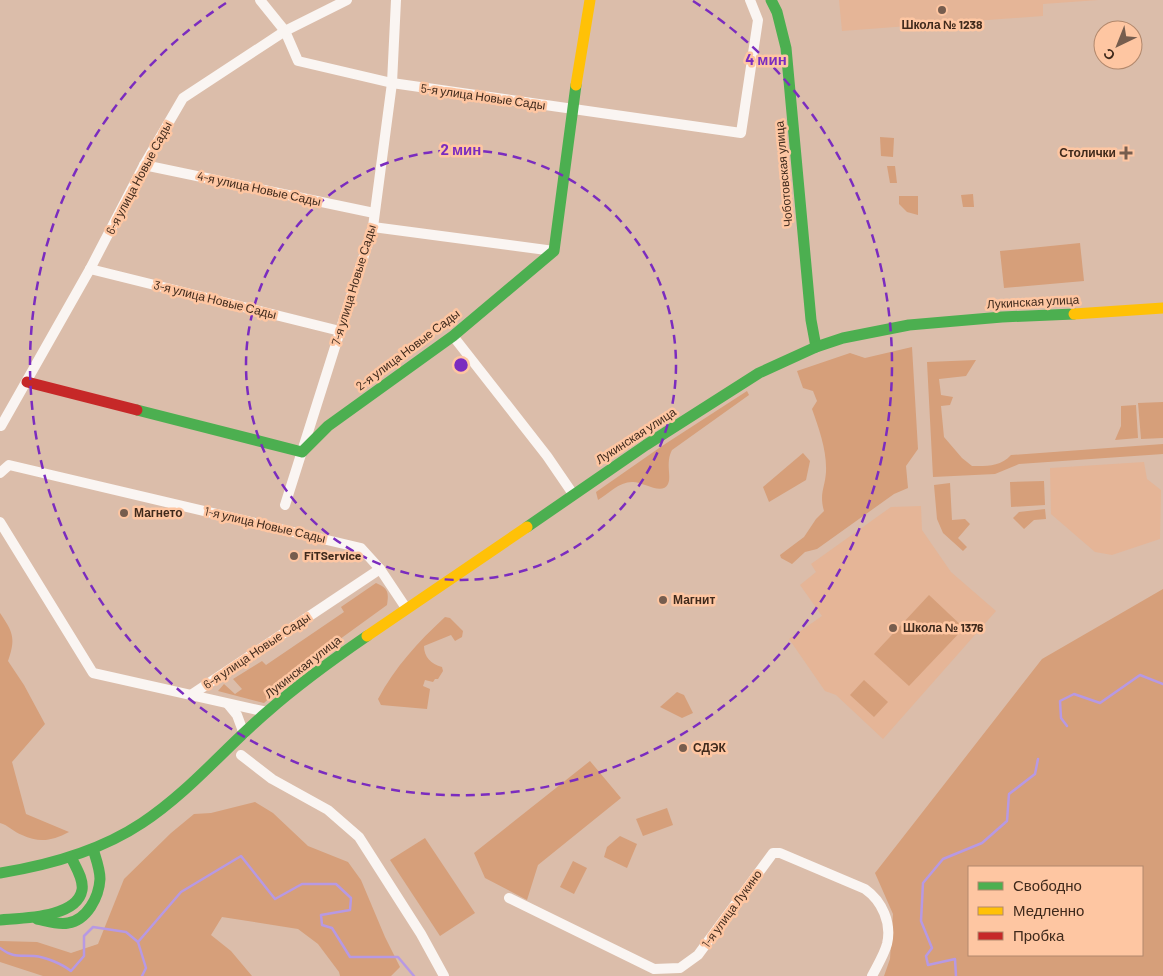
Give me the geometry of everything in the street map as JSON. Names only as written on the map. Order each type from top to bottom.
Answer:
[{"type":"street","name":"5-я улица Новые Сады","points":[[260,0],[285,31],[298,61],[392,83],[572,110],[741,132],[758,20],[750,0]]},
{"type":"street","name":"6-я улица Новые Сады","points":[[1,426],[90,269],[144,165],[183,98],[285,31],[347,0]]},
{"type":"street","name":"7-я улица Новые Сады","points":[[285,505],[373,227],[392,83],[396,0]]},
{"type":"street","points":[[373,227],[554,251],[572,110],[590,0]]},
{"type":"street","name":"Чоботовская улица","points":[[771,0],[777,12],[786,48],[816,347]]},
{"type":"street","name":"4-я улица Новые Сады","points":[[144,165],[374,213]]},
{"type":"street","name":"2-я улица Новые Сады","points":[[302,452],[328,426],[453,336],[554,251]]},
{"type":"street","name":"3-я улица Новые Сады","points":[[90,269],[340,331]]},
{"type":"street","name":"Лукинская улица","points":[[0,873],[31,868],[72,857],[93,849],[142,823],[170,803],[267,712],[325,665],[573,494],[759,373],[816,347],[843,338],[909,325],[1002,317],[1163,308]]},
{"type":"street","points":[[453,336],[547,456],[573,494]]},
{"type":"street","points":[[27,382],[302,452]]},
{"type":"street","name":"1-я улица Новые Сады","points":[[0,473],[9,465],[361,548],[380,569],[406,608]]},
{"type":"street","name":"6-я улица Новые Сады","points":[[0,522],[93,673],[147,686],[192,694],[380,569]]},
{"type":"street","points":[[192,694],[267,712]]},
{"type":"street","points":[[228,704],[237,715],[244,734]]},
{"type":"street","points":[[241,755],[272,779],[328,810],[359,837],[421,934],[444,974]]},
{"type":"street","points":[[29,917],[60,924],[73,922],[84,915],[96,897],[100,880],[93,849]]},
{"type":"street","name":"1-я улица Лукино","points":[[509,898],[654,969],[680,968],[698,955],[774,852],[780,853],[865,889],[880,904],[885,914],[888,933],[887,945],[872,976]]},
{"type":"street","points":[[0,920],[66,911],[71,908],[79,899],[82,885],[72,857]]},
{"type":"shaded area","name":"Школа № 1238","points":[[839,0],[1099,0],[1043,4],[1043,16],[842,31]]},
{"type":"shaded area","points":[[880,137],[894,138],[893,157],[881,156]]},
{"type":"shaded area","points":[[887,166],[895,166],[897,183],[890,183]]},
{"type":"shaded area","points":[[973,194],[974,207],[963,207],[961,195]]},
{"type":"shaded area","points":[[899,196],[918,196],[918,215],[907,212],[899,204]]},
{"type":"shaded area","points":[[1080,243],[1084,281],[1004,288],[1000,251]]},
{"type":"shaded area","points":[[912,347],[918,449],[906,466],[908,488],[894,494],[817,549],[805,552],[792,564],[781,558],[780,555],[804,537],[824,511],[822,500],[826,472],[825,456],[812,409],[817,401],[813,391],[803,388],[797,371],[850,353],[865,358]]},
{"type":"shaded area","points":[[976,360],[966,376],[939,379],[941,395],[953,397],[950,405],[941,406],[944,437],[962,458],[972,466],[998,464],[1011,455],[1163,444],[1163,454],[1019,464],[995,474],[933,477],[927,362]]},
{"type":"shaded area","points":[[747,391],[749,395],[672,450],[669,460],[669,481],[665,487],[661,489],[632,482],[618,486],[598,500],[596,492],[662,446]]},
{"type":"shaded area","points":[[1163,402],[1163,438],[1141,439],[1138,403]]},
{"type":"shaded area","points":[[1136,405],[1138,438],[1115,440],[1121,426],[1121,406]]},
{"type":"shaded area","points":[[803,453],[810,461],[806,480],[769,502],[763,487]]},
{"type":"shaded area","points":[[1144,462],[1147,479],[1161,490],[1160,539],[1112,555],[1095,552],[1051,514],[1050,468]]},
{"type":"shaded area","points":[[1044,481],[1045,505],[1011,507],[1010,482]]},
{"type":"shaded area","points":[[950,483],[952,520],[965,519],[970,524],[958,538],[967,547],[963,551],[943,533],[937,519],[934,485]]},
{"type":"shaded area","name":"Школа № 1376","points":[[921,506],[922,530],[951,572],[996,611],[883,739],[836,695],[825,691],[789,639],[822,616],[800,585],[816,572],[811,564],[891,507]]},
{"type":"shaded area","points":[[1045,509],[1046,519],[1034,520],[1024,529],[1013,518],[1019,512]]},
{"type":"shaded area","points":[[376,583],[387,591],[387,605],[307,663],[264,703],[218,691],[224,684],[235,694],[242,689],[233,679],[262,661],[266,665],[344,612],[341,607]]},
{"type":"shaded area","points":[[1163,589],[1163,976],[884,976],[890,959],[893,914],[875,873],[1042,659]]},
{"type":"shaded area","points":[[929,595],[964,628],[909,686],[874,654]]},
{"type":"shaded area","points":[[0,613],[8,625],[12,636],[12,646],[8,661],[24,685],[45,724],[12,762],[26,814],[69,832],[51,839],[28,838],[0,823]]},
{"type":"shaded area","points":[[445,617],[450,618],[463,631],[462,637],[455,641],[451,635],[424,646],[425,654],[429,660],[442,667],[443,671],[438,679],[435,679],[433,682],[425,680],[423,686],[430,689],[427,709],[381,705],[378,699],[400,666],[416,645]]},
{"type":"shaded area","points":[[864,680],[888,702],[874,717],[850,695]]},
{"type":"shaded area","points":[[677,692],[684,695],[693,713],[682,718],[660,707]]},
{"type":"shaded area","points":[[590,761],[621,798],[538,865],[527,900],[485,878],[474,853]]},
{"type":"shaded area","points":[[255,802],[273,813],[308,846],[348,862],[361,880],[400,967],[391,976],[340,976],[318,944],[298,929],[222,917],[211,935],[231,951],[252,976],[43,976],[0,962],[0,941],[37,942],[71,953],[98,944],[124,879],[171,833],[194,814],[211,813]]},
{"type":"shaded area","points":[[667,808],[673,825],[643,836],[636,819]]},
{"type":"shaded area","points":[[620,836],[637,844],[627,868],[604,857],[607,847]]},
{"type":"shaded area","points":[[425,838],[475,913],[440,936],[390,860]]},
{"type":"shaded area","points":[[573,861],[587,868],[574,894],[560,887]]},
{"type":"waterway","points":[[1067,726],[1061,718],[1060,701],[1074,694],[1100,703],[1140,675],[1163,684]]},
{"type":"waterway","points":[[956,976],[955,959],[928,965],[926,956],[932,948],[921,921],[923,883],[943,859],[982,843],[1007,821],[1009,794],[1035,774],[1038,759]]},
{"type":"waterway","points":[[138,942],[181,892],[241,856],[275,899],[302,884],[336,884],[351,898],[350,910],[321,915],[322,925],[332,928],[350,957],[398,957],[414,976]]},
{"type":"waterway","points":[[0,948],[13,955],[49,959],[71,971],[84,956],[84,936],[93,927],[126,932],[138,942],[146,968],[142,976]]},
{"type":"traffic: fast","points":[[771,0],[777,12],[786,48],[811,320],[816,347]]},
{"type":"traffic: fast","points":[[137,410],[302,452],[328,426],[453,336],[554,251],[576,85]]},
{"type":"traffic: fast","points":[[527,527],[646,445],[759,373],[816,347],[843,338],[909,325],[1002,317],[1074,314]]},
{"type":"traffic: fast","points":[[0,873],[74,856],[109,842],[142,823],[175,798],[279,702],[316,672],[367,636]]},
{"type":"traffic: fast","points":[[37,919],[56,923],[68,923],[81,917],[91,907],[100,879],[99,868],[93,849]]},
{"type":"traffic: fast","points":[[0,920],[47,915],[70,906],[78,899],[82,886],[71,857]]},
{"type":"traffic: slow","points":[[576,85],[590,0]]},
{"type":"traffic: slow","points":[[1074,314],[1163,308]]},
{"type":"traffic: slow","points":[[367,636],[527,527]]},
{"type":"traffic: jam","points":[[27,382],[137,410]]},
{"type":"place","name":"Школа № 1238","points":[[942,10]]},
{"type":"place","name":"Столички","points":[[1126,153]]},
{"type":"place","name":"Магнето","points":[[124,513]]},
{"type":"place","name":"FiTService","points":[[294,556]]},
{"type":"place","name":"Магнит","points":[[663,600]]},
{"type":"place","name":"Школа № 1376","points":[[893,628]]},
{"type":"place","name":"СДЭК","points":[[683,748]]}]
